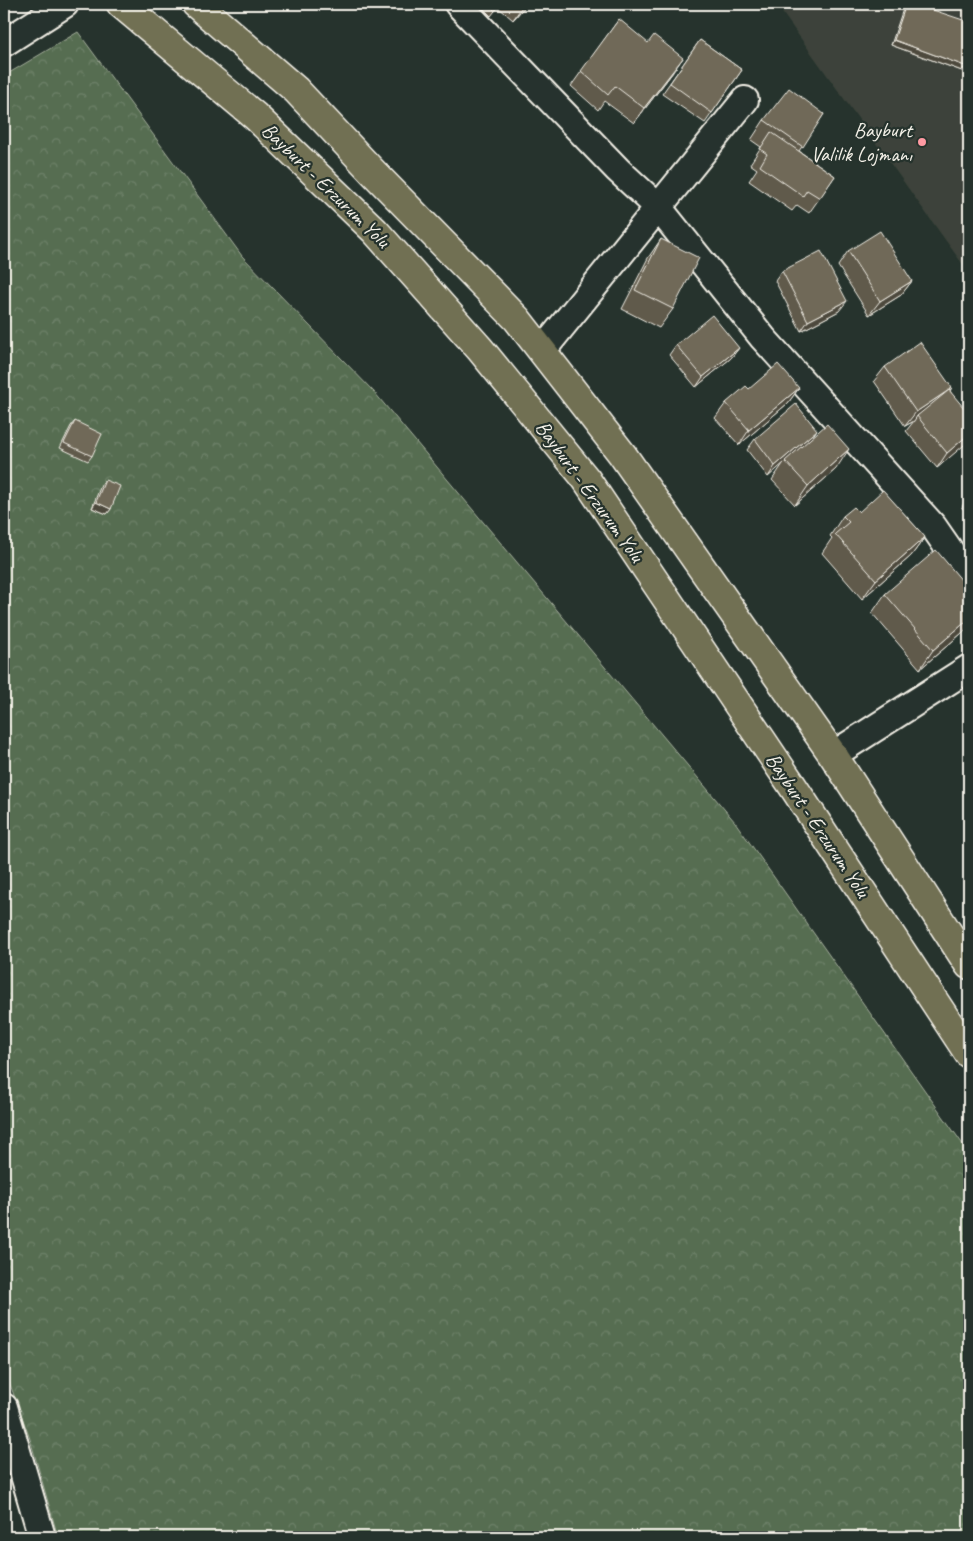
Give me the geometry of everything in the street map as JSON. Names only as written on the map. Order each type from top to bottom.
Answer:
[{"type":"highway","name":"Bayburt - Erzurum Yolu","points":[[121,4],[255,116],[375,232],[480,349],[580,471],[790,782],[969,1054]]},
{"type":"highway","name":"Bayburt - Erzurum Yolu","points":[[196,4],[296,90],[517,320],[542,351],[622,454],[833,755],[969,965]]},
{"type":"street","points":[[4,42],[65,4]]},
{"type":"street","points":[[458,4],[618,170],[658,207],[763,338],[933,526],[969,578]]},
{"type":"street","points":[[542,351],[745,100]]},
{"type":"street","points":[[833,755],[969,668]]},
{"type":"street","points":[[4,1407],[42,1537]]},
{"type":"shaded area","name":"Bayburt Valilik Lojmanı","points":[[776,4],[956,4],[969,10],[969,273]]},
{"type":"green space","points":[[78,32],[242,256],[374,392],[735,822],[969,1153],[969,1537],[58,1537],[30,1439],[4,1368],[4,76]]},
{"type":"building","points":[[488,4],[500,4],[495,11]]},
{"type":"building","points":[[906,4],[915,4],[969,22],[969,54],[965,66],[894,40]]},
{"type":"building","points":[[619,19],[648,43],[654,35],[683,58],[644,108],[615,86],[608,95],[581,71]]},
{"type":"building","points":[[700,40],[742,70],[712,113],[670,83]]},
{"type":"building","points":[[789,88],[824,114],[803,147],[764,120]]},
{"type":"building","points":[[771,132],[835,176],[820,198],[807,190],[803,196],[760,166],[767,154],[760,149]]},
{"type":"building","points":[[880,231],[912,281],[880,301],[848,251]]},
{"type":"building","points":[[661,239],[699,258],[673,309],[635,290]]},
{"type":"building","points":[[821,251],[847,301],[808,321],[782,271]]},
{"type":"building","points":[[712,315],[739,348],[703,377],[676,345]]},
{"type":"building","points":[[920,342],[952,388],[916,412],[885,367]]},
{"type":"building","points":[[778,364],[799,388],[749,430],[726,403],[746,386],[749,389]]},
{"type":"building","points":[[949,390],[969,414],[969,434],[947,453],[917,416]]},
{"type":"building","points":[[796,404],[817,430],[775,466],[755,439]]},
{"type":"building","points":[[75,421],[102,434],[92,456],[64,443]]},
{"type":"building","points":[[827,424],[849,449],[808,486],[785,461]]},
{"type":"building","points":[[105,480],[120,486],[111,509],[96,502]]},
{"type":"building","points":[[883,490],[925,537],[876,580],[835,534],[849,522],[843,516],[854,507],[859,512]]},
{"type":"building","points":[[936,550],[969,589],[969,619],[933,650],[885,594]]},
{"type":"place","name":"Bayburt Valilik Lojmanı","points":[[922,142]]}]
